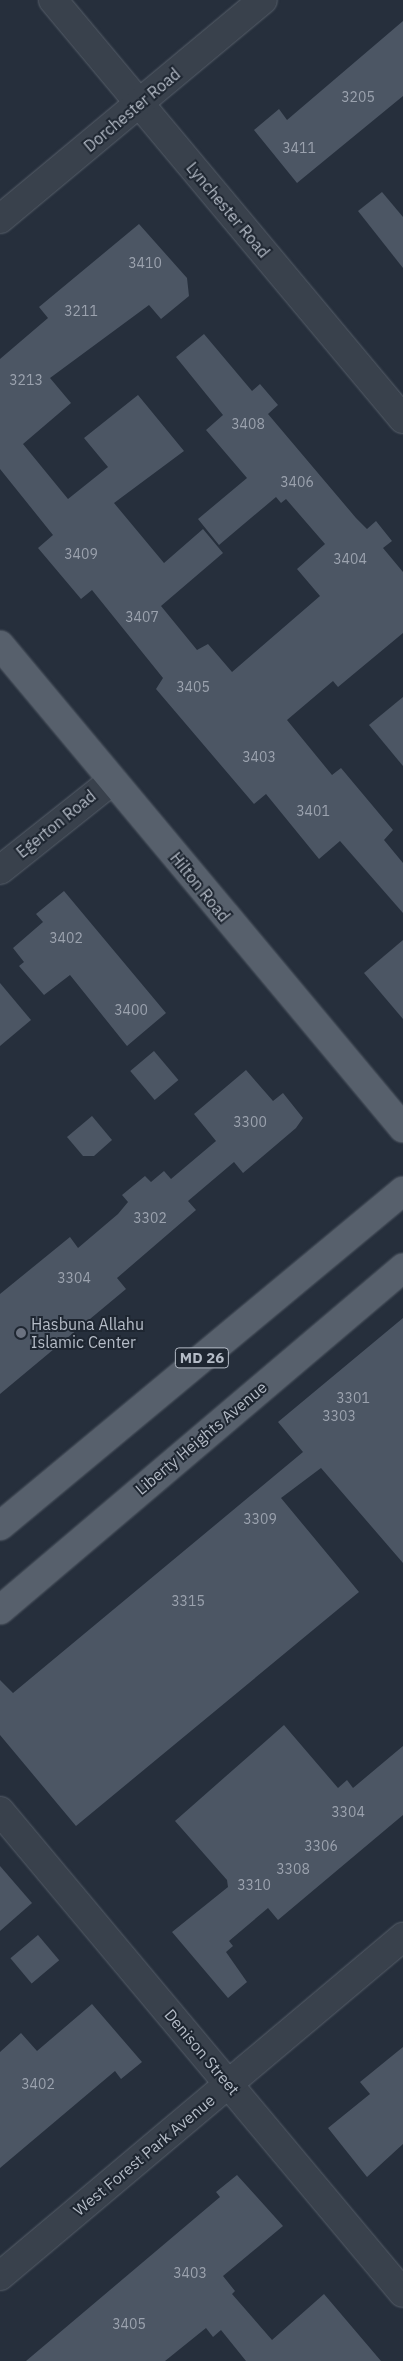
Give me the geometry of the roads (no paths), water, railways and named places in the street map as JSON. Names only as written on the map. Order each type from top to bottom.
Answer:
[{"type":"main road","name":"Hilton Road","points":[[0,645],[403,1128]]},
{"type":"main road","name":"MD 26","points":[[0,1526],[403,1190]]},
{"type":"main road","name":"Liberty Heights Avenue","points":[[0,1610],[403,1268]]},
{"type":"street","name":"Lynchester Road","points":[[53,0],[403,419]]},
{"type":"street","name":"Dorchester Road","points":[[0,219],[263,0]]},
{"type":"street","name":"Egerton Road","points":[[0,870],[113,780]]},
{"type":"street","name":"Denison Street","points":[[0,1811],[403,2293]]},
{"type":"street","name":"West Forest Park Avenue","points":[[0,2276],[403,1937]]},
{"type":"place","name":"Hasbuna Allahu Islamic Center","points":[[21,1333]]}]
